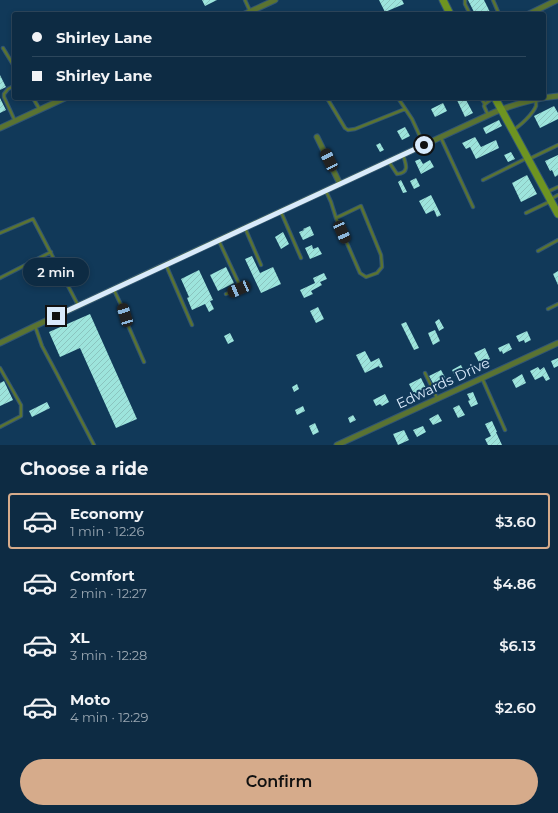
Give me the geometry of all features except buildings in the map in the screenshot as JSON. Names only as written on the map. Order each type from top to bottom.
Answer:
[{"type":"main road","points":[[443,0],[449,12]]},
{"type":"main road","points":[[495,100],[558,214]]},
{"type":"street","points":[[251,11],[273,0]]},
{"type":"street","points":[[534,12],[557,0]]},
{"type":"street","points":[[546,98],[558,96]]},
{"type":"street","points":[[0,128],[61,100]]},
{"type":"street","points":[[0,343],[501,109],[536,100]]},
{"type":"street","points":[[317,137],[340,184]]},
{"type":"street","name":"Edwards Drive","points":[[337,445],[558,343]]},
{"type":"lane","points":[[245,0],[251,11]]},
{"type":"lane","points":[[465,0],[465,4],[469,12]]},
{"type":"lane","points":[[493,0],[498,12]]},
{"type":"lane","points":[[3,48],[12,63]]},
{"type":"lane","points":[[12,87],[4,94],[4,97],[15,121]]},
{"type":"lane","points":[[34,100],[40,110]]},
{"type":"lane","points":[[328,100],[345,128],[348,130],[355,129],[405,109]]},
{"type":"lane","points":[[399,100],[412,119],[424,145]]},
{"type":"lane","points":[[482,100],[488,115]]},
{"type":"lane","points":[[485,104],[491,100]]},
{"type":"lane","points":[[513,131],[530,115],[536,106],[536,100]]},
{"type":"lane","points":[[441,137],[472,207]]},
{"type":"lane","points":[[483,180],[558,145]]},
{"type":"lane","points":[[388,162],[397,174],[400,174],[407,168],[402,155]]},
{"type":"lane","points":[[526,213],[549,197],[558,187]]},
{"type":"lane","points":[[326,191],[336,218],[360,273],[366,277],[377,273],[382,267],[381,255],[361,206],[336,218]]},
{"type":"lane","points":[[549,197],[558,195]]},
{"type":"lane","points":[[280,212],[301,258]]},
{"type":"lane","points":[[0,233],[33,219],[78,306]]},
{"type":"lane","points":[[245,228],[261,265]]},
{"type":"lane","points":[[219,240],[240,286],[239,289],[226,294]]},
{"type":"lane","points":[[538,251],[558,240]]},
{"type":"lane","points":[[0,278],[51,252]]},
{"type":"lane","points":[[165,265],[192,325]]},
{"type":"lane","points":[[114,289],[144,362]]},
{"type":"lane","points":[[548,310],[558,304]]},
{"type":"lane","points":[[35,326],[42,346],[94,445]]},
{"type":"lane","points":[[0,368],[20,404],[21,416],[0,427]]},
{"type":"lane","points":[[426,373],[437,399]]},
{"type":"lane","points":[[482,378],[505,430]]},
{"type":"route","points":[[56,316],[424,145]]}]
